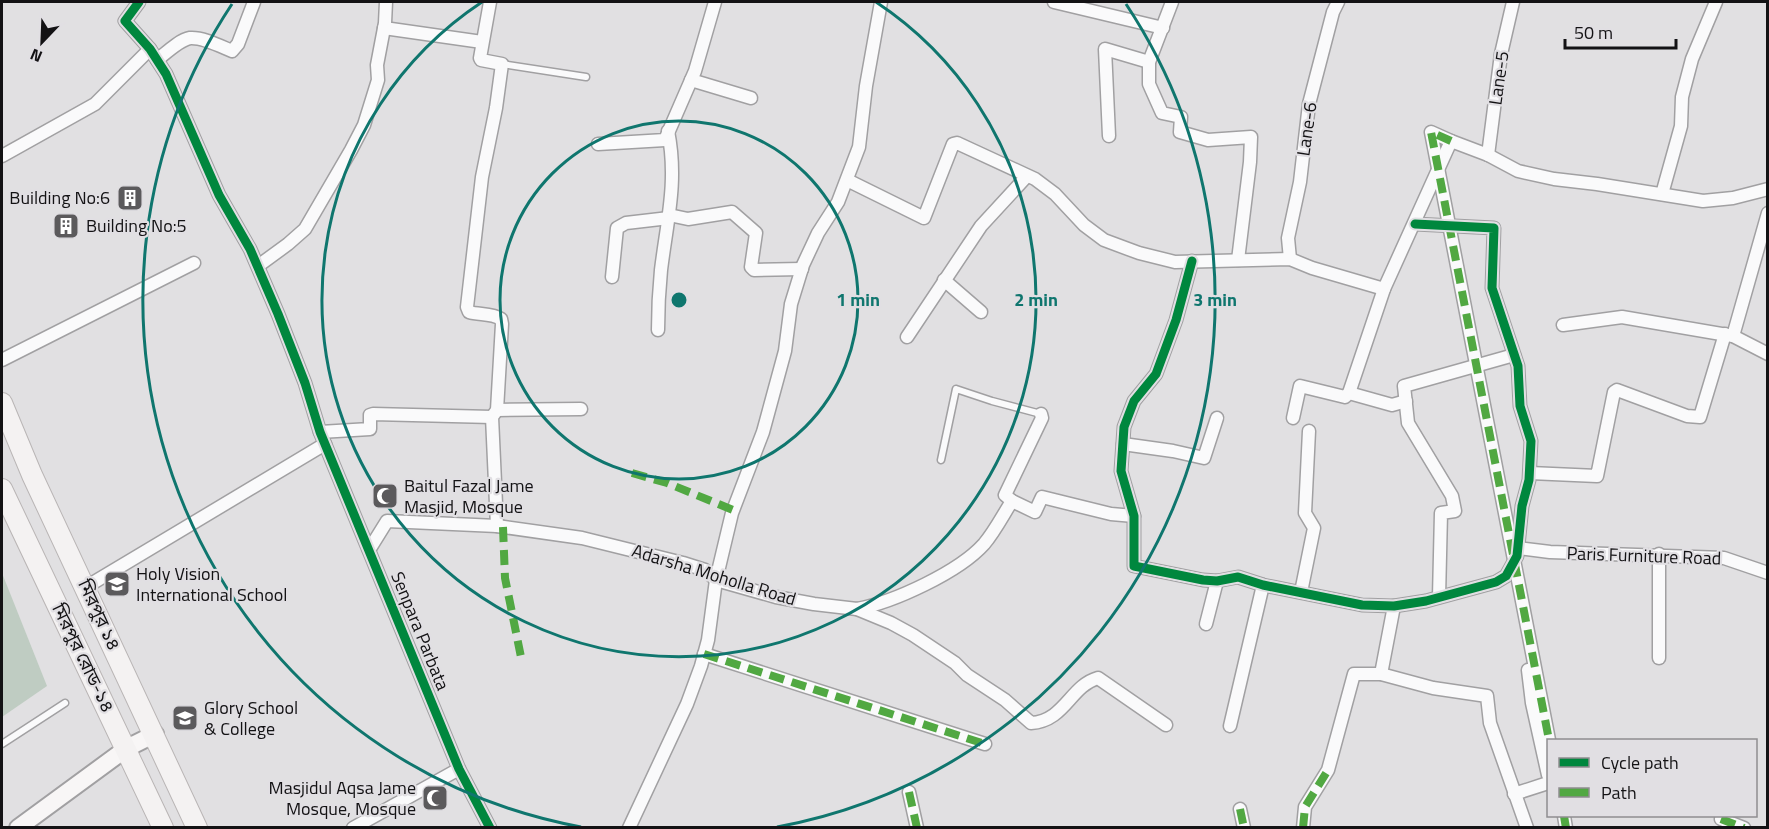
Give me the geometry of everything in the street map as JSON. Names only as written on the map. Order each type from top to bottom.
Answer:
[{"type":"main road","name":"মিরপুর ১৪","points":[[2,403],[32,475],[197,828]]},
{"type":"main road","name":"মিরপুর রোড-১৪","points":[[2,489],[164,828]]},
{"type":"street","name":"Senpara Parbata","points":[[139,2],[125,21],[150,49],[166,74],[219,195],[258,266],[279,314],[323,438],[459,769],[490,828]]},
{"type":"street","points":[[158,60],[189,38],[206,41],[232,51],[238,44],[254,2]]},
{"type":"street","points":[[258,266],[305,229],[364,125],[378,80],[377,65],[386,2]]},
{"type":"street","points":[[490,2],[481,60],[502,64],[482,177],[467,308],[469,312],[497,316],[501,319],[494,413],[497,526]]},
{"type":"street","points":[[598,144],[664,141],[691,80],[715,2]]},
{"type":"street","points":[[629,828],[687,704],[704,654],[716,580],[732,513],[763,432],[783,361],[791,304],[802,269],[818,233],[838,202],[859,147],[866,86],[881,2]]},
{"type":"street","points":[[1054,2],[1163,28]]},
{"type":"street","points":[[1172,2],[1149,62],[1149,84],[1162,113],[1180,117],[1180,132],[1208,140],[1251,138],[1238,260]]},
{"type":"street","name":"Lane-6","points":[[1290,259],[1288,238],[1300,182],[1309,104],[1333,12],[1338,2]]},
{"type":"street","name":"Lane-5","points":[[1488,155],[1502,54],[1514,2]]},
{"type":"street","points":[[1662,194],[1681,126],[1682,97],[1692,59],[1716,2]]},
{"type":"street","points":[[384,28],[482,42]]},
{"type":"street","points":[[2,156],[95,104],[150,49]]},
{"type":"street","points":[[1109,136],[1105,50],[1149,62]]},
{"type":"street","points":[[691,80],[751,98]]},
{"type":"street","points":[[658,330],[661,270],[673,185],[672,151],[668,131]]},
{"type":"street","points":[[1549,739],[1431,132],[1488,155],[1518,171],[1554,179],[1703,201],[1733,198],[1767,189]]},
{"type":"street","points":[[1293,418],[1300,387],[1345,398],[1349,393],[1384,289],[1415,224],[1450,141]]},
{"type":"street","points":[[848,180],[924,218],[954,142],[1027,176],[1055,195],[1084,225],[1104,240],[1139,253],[1175,262],[1290,259],[1312,268],[1384,289]]},
{"type":"street","points":[[907,337],[981,226],[1027,176]]},
{"type":"street","points":[[612,277],[616,228],[626,223],[669,216],[688,219],[732,212],[756,233],[751,267],[754,270],[802,269]]},
{"type":"street","points":[[1530,473],[1597,476],[1614,392],[1617,390],[1687,416],[1700,417],[1729,335],[1767,213]]},
{"type":"street","points":[[1192,261],[1176,320],[1156,374],[1134,401],[1124,427],[1121,471],[1134,516],[1134,566],[1168,574],[1217,581],[1238,577],[1263,585],[1362,605],[1394,606],[1426,601],[1496,582],[1506,576],[1515,562],[1518,548],[1522,506],[1530,473],[1531,441],[1520,406],[1518,366],[1492,288],[1494,228],[1415,224]]},
{"type":"street","points":[[2,360],[194,263]]},
{"type":"street","points":[[944,280],[981,312]]},
{"type":"street","points":[[1563,325],[1622,317],[1729,335],[1767,354]]},
{"type":"street","points":[[1439,597],[1441,513],[1455,512],[1452,496],[1408,423],[1404,386],[1515,355]]},
{"type":"street","points":[[1349,393],[1392,405],[1406,401]]},
{"type":"street","points":[[86,587],[323,438],[370,429],[370,415],[581,409]]},
{"type":"street","points":[[1041,414],[1042,418],[1005,495],[1035,512],[1042,497],[1111,514],[1134,516]]},
{"type":"street","points":[[1123,444],[1204,458],[1217,418]]},
{"type":"street","points":[[1301,592],[1314,528],[1305,513],[1310,431]]},
{"type":"street","points":[[857,609],[895,598],[952,569],[971,556],[985,543],[1012,501]]},
{"type":"street","name":"Adarsha Moholla Road","points":[[369,550],[387,521],[497,526],[592,540],[705,570],[716,580],[776,597],[857,609],[891,623],[955,663],[967,675],[1005,700],[1031,723],[1054,717],[1086,683],[1098,678],[1166,726]]},
{"type":"street","name":"Paris Furniture Road","points":[[1518,548],[1550,552],[1724,558],[1767,573]]},
{"type":"street","points":[[1659,554],[1659,658]]},
{"type":"street","points":[[1206,624],[1217,581]]},
{"type":"street","points":[[1230,726],[1263,585]]},
{"type":"street","points":[[1381,674],[1394,606]]},
{"type":"street","points":[[704,654],[985,744]]},
{"type":"street","points":[[1527,659],[1532,703],[1547,770]]},
{"type":"street","points":[[1303,828],[1305,807],[1328,770],[1354,674],[1381,674],[1433,688],[1487,696],[1491,723],[1527,828]]},
{"type":"street","points":[[18,828],[127,748],[154,734]]},
{"type":"street","points":[[353,828],[459,769]]},
{"type":"street","points":[[1514,794],[1547,783]]},
{"type":"street","points":[[909,792],[917,828]]},
{"type":"street","points":[[1240,809],[1244,828]]},
{"type":"street","points":[[1721,819],[1744,828]]},
{"type":"lane","points":[[502,64],[586,78]]},
{"type":"lane","points":[[941,460],[956,389],[1041,414]]},
{"type":"lane","points":[[2,744],[65,703]]},
{"type":"shaded area","points":[[2,573],[47,686],[2,717]]},
{"type":"marked path","points":[[1451,141],[1431,132],[1549,739]]},
{"type":"marked path","points":[[632,473],[667,483],[733,510]]},
{"type":"marked path","points":[[503,527],[505,578],[522,662]]},
{"type":"marked path","points":[[704,654],[985,744]]},
{"type":"marked path","points":[[1303,828],[1305,807],[1328,770]]},
{"type":"marked path","points":[[909,792],[917,828]]},
{"type":"marked path","points":[[1240,809],[1244,828]]},
{"type":"marked path","points":[[1564,817],[1566,828]]},
{"type":"marked path","points":[[1721,819],[1744,828]]},
{"type":"cycle path","points":[[139,2],[125,21],[150,49],[166,74],[219,195],[250,249],[305,383],[320,432],[459,769],[490,828]]},
{"type":"cycle path","points":[[1192,261],[1176,320],[1156,374],[1134,401],[1124,427],[1121,471],[1134,516],[1134,566],[1203,580],[1217,581],[1238,577],[1263,585],[1362,605],[1394,606],[1426,601],[1496,582],[1506,576],[1517,556],[1522,506],[1529,480],[1531,441],[1520,406],[1518,366],[1492,288],[1494,228],[1415,224]]},
{"type":"place","name":"Building No:6","points":[[130,198]]},
{"type":"place","name":"Building No:5","points":[[66,226]]},
{"type":"place","name":"Baitul Fazal Jame Masjid, Mosque","points":[[385,496]]},
{"type":"place","name":"Holy Vision International School","points":[[117,584]]},
{"type":"place","name":"Glory School & College","points":[[185,718]]},
{"type":"place","name":"Masjidul Aqsa Jame Mosque, Mosque","points":[[435,798]]}]
